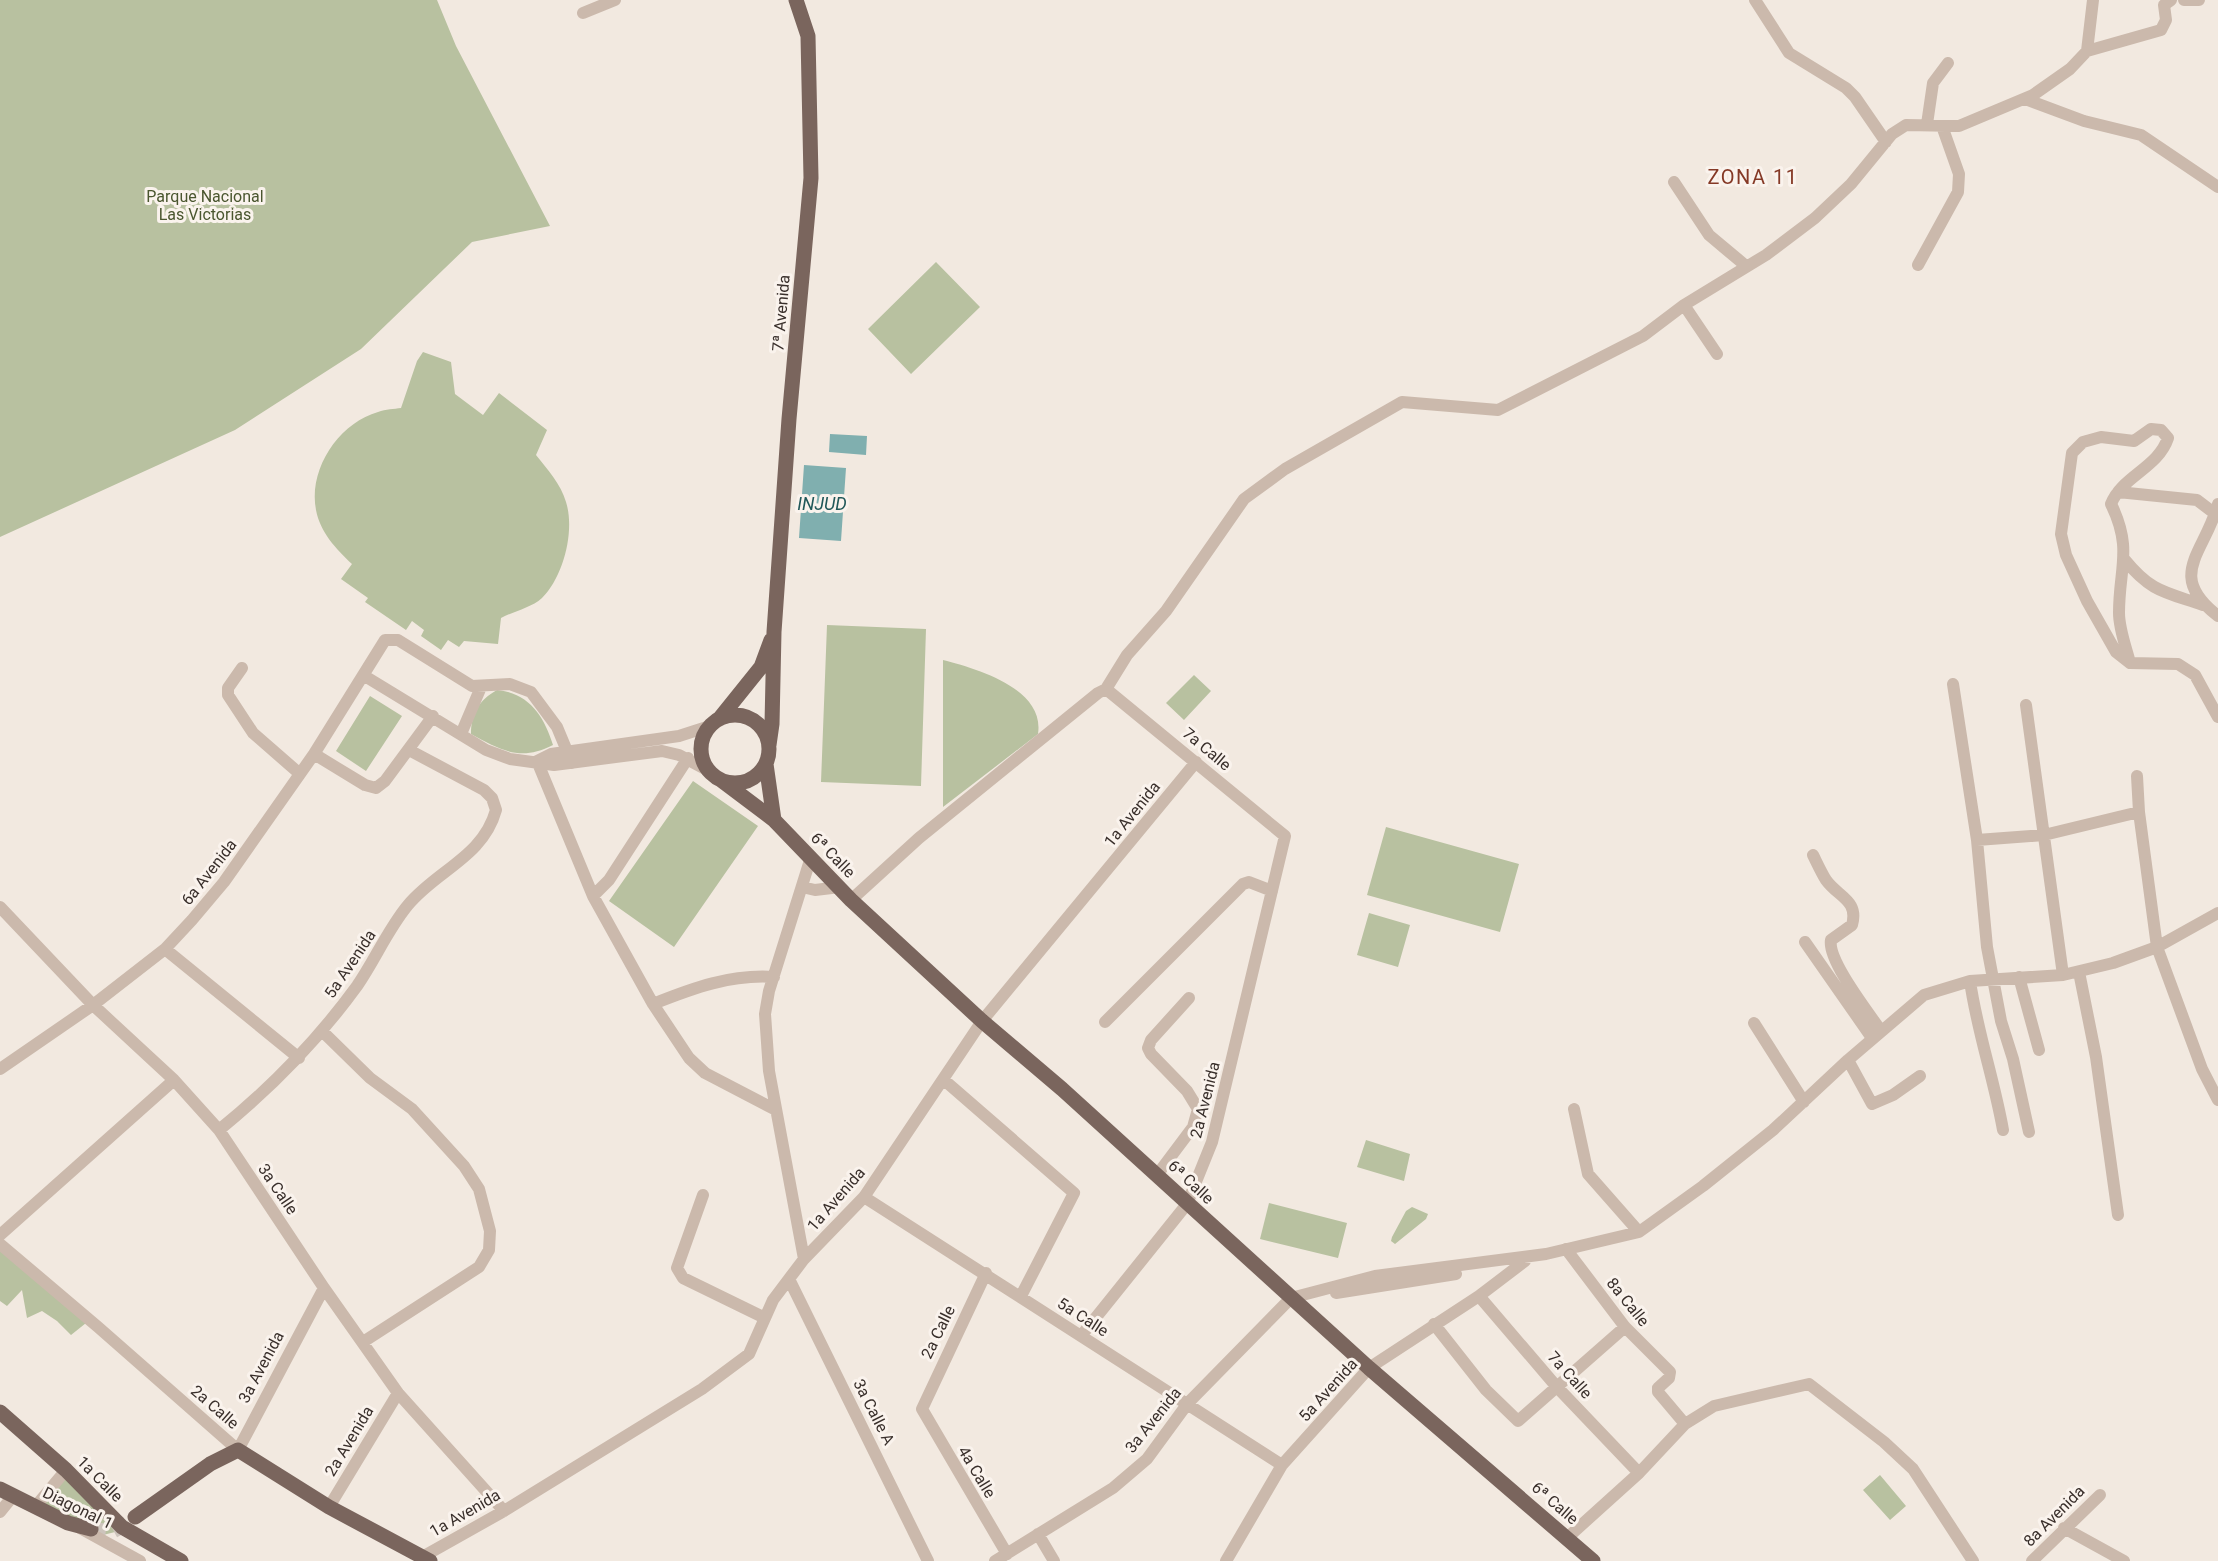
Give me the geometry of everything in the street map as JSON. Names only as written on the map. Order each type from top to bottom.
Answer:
[{"type":"main road","name":"7ª Avenida","points":[[769,745],[773,707],[774,632],[811,178],[808,36],[799,2]]},
{"type":"main road","name":"7ª Avenida","points":[[715,722],[761,667],[774,632]]},
{"type":"main road","points":[[766,764],[761,771],[747,781],[729,783],[715,776],[701,754],[701,744],[715,722],[731,716],[751,719],[760,726],[769,745],[766,764],[774,820]]},
{"type":"main road","name":"6ª Calle","points":[[715,776],[774,820],[851,900],[982,1021],[1157,1175],[1369,1368],[1593,1561]]},
{"type":"main road","name":"1a Calle","points":[[0,1412],[66,1470],[122,1527],[181,1561]]},
{"type":"main road","points":[[135,1517],[210,1464],[238,1450]]},
{"type":"main road","name":"2a Calle","points":[[238,1450],[329,1507],[425,1559]]},
{"type":"main road","name":"Diagonal 1","points":[[7,1493],[68,1522]]},
{"type":"main road","points":[[68,1522],[91,1529]]},
{"type":"street","points":[[583,13],[615,0]]},
{"type":"street","points":[[1755,0],[1789,53],[1845,88],[1886,142]]},
{"type":"street","points":[[2087,51],[2093,0]]},
{"type":"street","points":[[851,900],[928,831],[1098,693],[1106,689],[1127,655],[1166,611],[1244,499],[1285,469],[1402,402],[1498,410],[1643,336],[1684,305],[1746,266],[1815,218],[1851,184],[1886,142],[1906,125],[1927,123],[1959,126],[2025,99],[2070,69],[2087,51],[2161,30],[2166,20],[2164,5],[2171,0]]},
{"type":"street","points":[[2184,0],[2199,0]]},
{"type":"street","points":[[1927,123],[1933,83],[1948,63]]},
{"type":"street","points":[[2025,99],[2084,121],[2141,135],[2218,186]]},
{"type":"street","points":[[1918,266],[1958,192],[1959,174],[1942,126]]},
{"type":"street","points":[[1674,182],[1709,235],[1746,266]]},
{"type":"street","points":[[1684,305],[1717,354]]},
{"type":"street","points":[[2130,663],[2119,615],[2125,560],[2124,536],[2111,504],[2118,492],[2153,462],[2164,448],[2168,438],[2161,430],[2151,429],[2134,441],[2101,437],[2083,442],[2072,453],[2061,519],[2061,534],[2066,555],[2087,601],[2105,637],[2116,652],[2130,663],[2178,664],[2195,675],[2218,717]]},
{"type":"street","points":[[2118,492],[2198,500],[2217,511],[2193,563],[2190,584],[2204,605],[2218,616]]},
{"type":"street","points":[[2125,560],[2142,581],[2156,589],[2204,605]]},
{"type":"street","name":"6a Avenida","points":[[0,1069],[93,1005],[165,949],[224,882],[314,754],[385,640],[398,640],[466,683],[481,687]]},
{"type":"street","points":[[242,668],[228,688],[228,695],[253,733],[300,774]]},
{"type":"street","points":[[363,675],[500,756],[537,761],[551,754],[570,757],[653,751],[670,752],[687,758],[715,776]]},
{"type":"street","points":[[461,734],[481,687],[510,684],[531,692],[556,727],[570,757]]},
{"type":"street","points":[[1953,684],[1977,840],[1993,979],[2029,1132]]},
{"type":"street","name":"7a Calle","points":[[1106,689],[1285,836]]},
{"type":"street","points":[[2026,705],[2063,975]]},
{"type":"street","points":[[314,754],[365,785],[376,788],[381,786],[434,716]]},
{"type":"street","points":[[570,757],[679,736],[715,722]]},
{"type":"street","name":"5a Avenida","points":[[219,1130],[300,1058],[323,1032],[373,963],[403,912],[418,895],[472,852],[489,829],[496,810],[492,798],[484,790],[409,750]]},
{"type":"street","points":[[593,896],[609,880],[687,758]]},
{"type":"street","points":[[537,761],[593,896],[653,1004],[689,1058],[705,1073],[776,1110]]},
{"type":"street","name":"1a Avenida","points":[[425,1559],[702,1389],[749,1354],[773,1300],[804,1258],[864,1197],[982,1021],[1196,762]]},
{"type":"street","points":[[2137,776],[2139,812],[2157,947],[2202,1069],[2218,1100]]},
{"type":"street","points":[[1977,840],[2044,835],[2139,812]]},
{"type":"street","name":"2a Avenida","points":[[1081,1336],[1187,1204],[1212,1142],[1285,836]]},
{"type":"street","points":[[1813,855],[1827,882],[1849,900],[1854,909],[1851,925],[1831,940],[1829,947],[1876,1035]]},
{"type":"street","points":[[804,1258],[769,1071],[765,1014],[774,976],[811,858]]},
{"type":"street","points":[[1106,1022],[1243,884],[1250,882],[1272,891]]},
{"type":"street","points":[[802,888],[815,890],[840,887]]},
{"type":"street","name":"3a Calle","points":[[0,907],[93,1005],[174,1080],[219,1130],[324,1288],[398,1393],[504,1510]]},
{"type":"street","points":[[1291,1298],[1373,1288],[1525,1261],[1566,1249],[1639,1233],[1704,1186],[1804,1102],[1876,1035],[1924,995],[1970,981],[2079,972],[2157,947],[2218,913]]},
{"type":"street","points":[[1805,942],[1876,1035]]},
{"type":"street","points":[[165,949],[300,1058]]},
{"type":"street","points":[[2079,972],[2098,1066],[2118,1215]]},
{"type":"street","points":[[653,1004],[704,984],[756,975],[774,976]]},
{"type":"street","points":[[2019,977],[2039,1050]]},
{"type":"street","points":[[1970,981],[1973,1005],[1996,1088],[2003,1130]]},
{"type":"street","points":[[1157,1175],[1193,1127],[1198,1109],[1187,1091],[1151,1054],[1148,1048],[1151,1040],[1189,998]]},
{"type":"street","points":[[1754,1023],[1804,1102]]},
{"type":"street","points":[[323,1032],[370,1078],[412,1109],[464,1166],[479,1189],[490,1231],[489,1250],[479,1267],[363,1342]]},
{"type":"street","points":[[1848,1060],[1868,1103],[1872,1104],[1893,1095],[1920,1076]]},
{"type":"street","points":[[0,1235],[174,1080]]},
{"type":"street","points":[[944,1080],[1074,1194],[1021,1296]]},
{"type":"street","points":[[1574,1109],[1588,1174],[1639,1233]]},
{"type":"street","points":[[703,1195],[677,1268],[678,1273],[683,1278],[765,1318]]},
{"type":"street","name":"5a Calle","points":[[864,1197],[986,1273],[1282,1465]]},
{"type":"street","name":"2a Calle","points":[[0,1244],[99,1327],[238,1450]]},
{"type":"street","name":"8a Calle","points":[[1566,1249],[1625,1327],[1670,1372],[1669,1378],[1658,1388],[1660,1396],[1685,1424]]},
{"type":"street","points":[[1291,1298],[1376,1276],[1546,1254]]},
{"type":"street","name":"5a Avenida","points":[[1226,1561],[1282,1465],[1369,1368],[1479,1296],[1525,1261]]},
{"type":"street","name":"2a Calle","points":[[922,1406],[986,1273]]},
{"type":"street","name":"3a Calle A","points":[[789,1279],[928,1561]]},
{"type":"street","name":"3a Avenida","points":[[238,1450],[324,1288]]},
{"type":"street","name":"7a Calle","points":[[1479,1296],[1556,1386],[1639,1473]]},
{"type":"street","name":"3a Avenida","points":[[995,1561],[1113,1488],[1147,1460],[1188,1404],[1291,1298]]},
{"type":"street","points":[[1434,1324],[1486,1390],[1516,1420],[1521,1420],[1556,1386],[1625,1327]]},
{"type":"street","points":[[1567,1538],[1639,1473],[1685,1424],[1714,1406],[1809,1384],[1884,1442],[1912,1469],[1973,1561]]},
{"type":"street","name":"2a Avenida","points":[[329,1507],[398,1393]]},
{"type":"street","name":"4a Calle","points":[[922,1406],[923,1413],[1007,1554]]},
{"type":"street","points":[[35,1507],[66,1470]]},
{"type":"street","points":[[0,1512],[7,1493]]},
{"type":"street","name":"8a Avenida","points":[[2032,1561],[2100,1495]]},
{"type":"street","name":"Diagonal 1","points":[[68,1522],[140,1561]]},
{"type":"street","points":[[2064,1528],[2124,1561]]},
{"type":"street","points":[[1038,1534],[1054,1561]]},
{"type":"green space","name":"Parque Nacional Las Victorias","points":[[0,0],[437,0],[456,46],[550,226],[472,242],[361,349],[235,430],[0,537]]},
{"type":"green space","points":[[936,262],[980,307],[911,374],[868,329]]},
{"type":"green space","points":[[423,352],[451,362],[455,394],[483,415],[499,393],[547,430],[536,455],[557,483],[566,502],[568,539],[562,565],[556,578],[550,589],[538,601],[501,618],[498,644],[464,641],[459,647],[448,640],[441,650],[421,636],[424,630],[412,621],[406,630],[365,602],[368,598],[341,579],[352,564],[330,540],[318,518],[315,494],[317,479],[329,450],[351,426],[364,418],[381,411],[401,408],[417,361]]},
{"type":"green space","points":[[827,625],[926,629],[921,786],[821,782]]},
{"type":"green space","points":[[943,660],[974,669],[1020,693],[1031,705],[1037,718],[1038,734],[943,807]]},
{"type":"green space","points":[[1194,675],[1211,691],[1184,720],[1166,703]]},
{"type":"green space","points":[[497,690],[518,696],[534,708],[545,725],[553,745],[530,753],[511,752],[471,734],[477,708],[485,698]]},
{"type":"green space","points":[[370,696],[402,716],[366,771],[336,751]]},
{"type":"green space","points":[[693,781],[758,826],[674,947],[609,901]]},
{"type":"green space","points":[[1386,827],[1519,864],[1500,932],[1367,895]]},
{"type":"green space","points":[[1369,913],[1410,925],[1398,967],[1357,955]]},
{"type":"green space","points":[[1366,1140],[1410,1154],[1404,1181],[1357,1167]]},
{"type":"green space","points":[[1269,1203],[1347,1223],[1338,1258],[1260,1239]]},
{"type":"green space","points":[[1412,1207],[1428,1214],[1426,1219],[1395,1244],[1391,1241],[1392,1237],[1406,1211]]},
{"type":"green space","points":[[0,1250],[86,1323],[71,1335],[57,1321],[42,1311],[27,1318],[22,1290],[7,1306],[0,1301]]},
{"type":"green space","points":[[1880,1475],[1906,1506],[1890,1520],[1863,1490]]},
{"type":"green space","points":[[66,1476],[119,1531],[103,1535],[42,1507]]},
{"type":"water","name":"INJUD","points":[[830,434],[867,436],[866,455],[829,452]]},
{"type":"water","name":"INJUD","points":[[804,465],[846,468],[841,541],[799,538]]},
{"type":"tunnel","points":[[91,1529],[111,1532],[131,1521]]},
{"type":"district","name":"ZONA 11","points":[[1753,177]]}]
